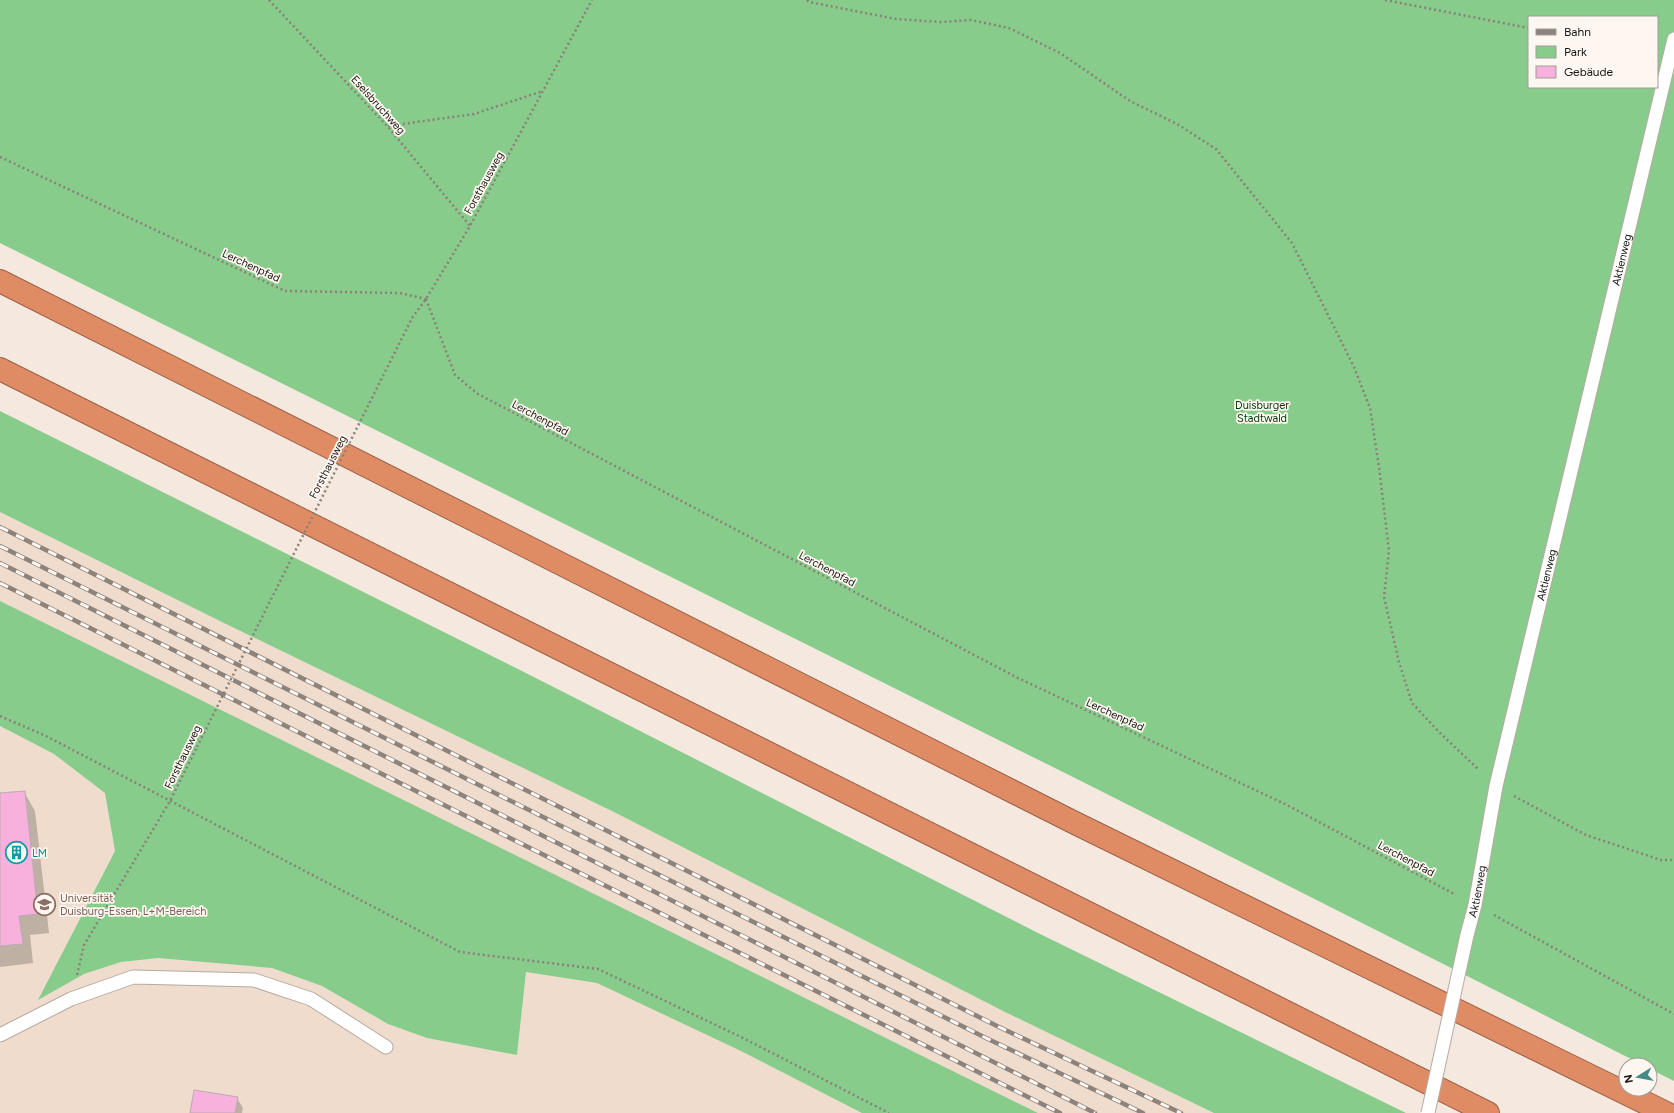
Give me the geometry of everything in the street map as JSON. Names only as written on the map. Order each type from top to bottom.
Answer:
[{"type":"highway","points":[[0,281],[1075,823],[1666,1113]]},
{"type":"highway","points":[[0,369],[1488,1113]]},
{"type":"lane","name":"Aktienweg","points":[[1428,1113],[1475,905],[1496,786],[1674,39]]},
{"type":"lane","points":[[0,1034],[71,999],[132,977],[254,980],[311,999],[386,1047]]},
{"type":"path","name":"Eselsbruchweg","points":[[269,0],[388,126],[470,226]]},
{"type":"path","name":"Forsthausweg","points":[[71,999],[84,945],[170,801],[412,318],[426,299],[470,226],[592,0]]},
{"type":"path","points":[[807,0],[809,2],[896,19],[941,22],[971,20],[1009,28],[1060,53],[1130,101],[1177,124],[1216,149],[1292,243],[1354,367],[1370,408],[1389,551],[1384,597],[1399,662],[1412,703],[1439,732],[1496,786],[1586,835],[1661,860],[1674,860]]},
{"type":"path","points":[[1385,0],[1528,28]]},
{"type":"path","points":[[388,126],[474,114],[543,91]]},
{"type":"path","name":"Lerchenpfad","points":[[0,157],[285,291],[400,292],[426,299],[455,375],[478,394],[1016,677],[1287,804],[1674,1014]]},
{"type":"path","points":[[0,716],[46,736],[460,952],[598,969],[743,1038],[889,1113]]},
{"type":"shaded area","points":[[0,512],[226,624],[616,813],[1007,1013],[1214,1113],[1038,1113],[188,695],[0,601]]},
{"type":"shaded area","name":"Universität Duisburg-Essen, L+M-Bereich","points":[[0,726],[54,754],[106,793],[115,851],[39,999],[84,974],[121,962],[158,958],[272,968],[322,986],[388,1024],[427,1038],[517,1055],[526,972],[597,983],[608,966],[904,1113],[0,1113]]},
{"type":"green space","name":"Duisburger Stadtwald","points":[[0,0],[1674,0],[1674,1081],[1658,1073],[1658,1057],[1627,1057],[1085,783],[0,243]]},
{"type":"green space","points":[[0,411],[518,669],[1036,932],[1406,1113],[1214,1113],[1007,1013],[616,813],[226,624],[0,512]]},
{"type":"green space","points":[[0,601],[1038,1113],[862,1113],[741,1051],[597,983],[526,972],[517,1055],[427,1038],[388,1024],[322,986],[272,968],[158,958],[121,962],[84,974],[38,1000],[115,851],[105,793],[54,754],[0,726]]},
{"type":"building","name":"LM","points":[[25,791],[38,914],[19,916],[23,944],[0,946],[0,793]]},
{"type":"building","points":[[194,1090],[238,1097],[235,1113],[190,1113]]},
{"type":"railway","points":[[0,527],[999,1027],[1181,1113]]},
{"type":"railway","points":[[0,546],[988,1039],[1143,1113]]},
{"type":"railway","points":[[0,563],[1095,1113]]},
{"type":"railway","points":[[0,583],[1060,1113]]},
{"type":"place","name":"LM","points":[[16,853]]},
{"type":"place","name":"Universität Duisburg-Essen, L+M-Bereich","points":[[44,904]]}]
